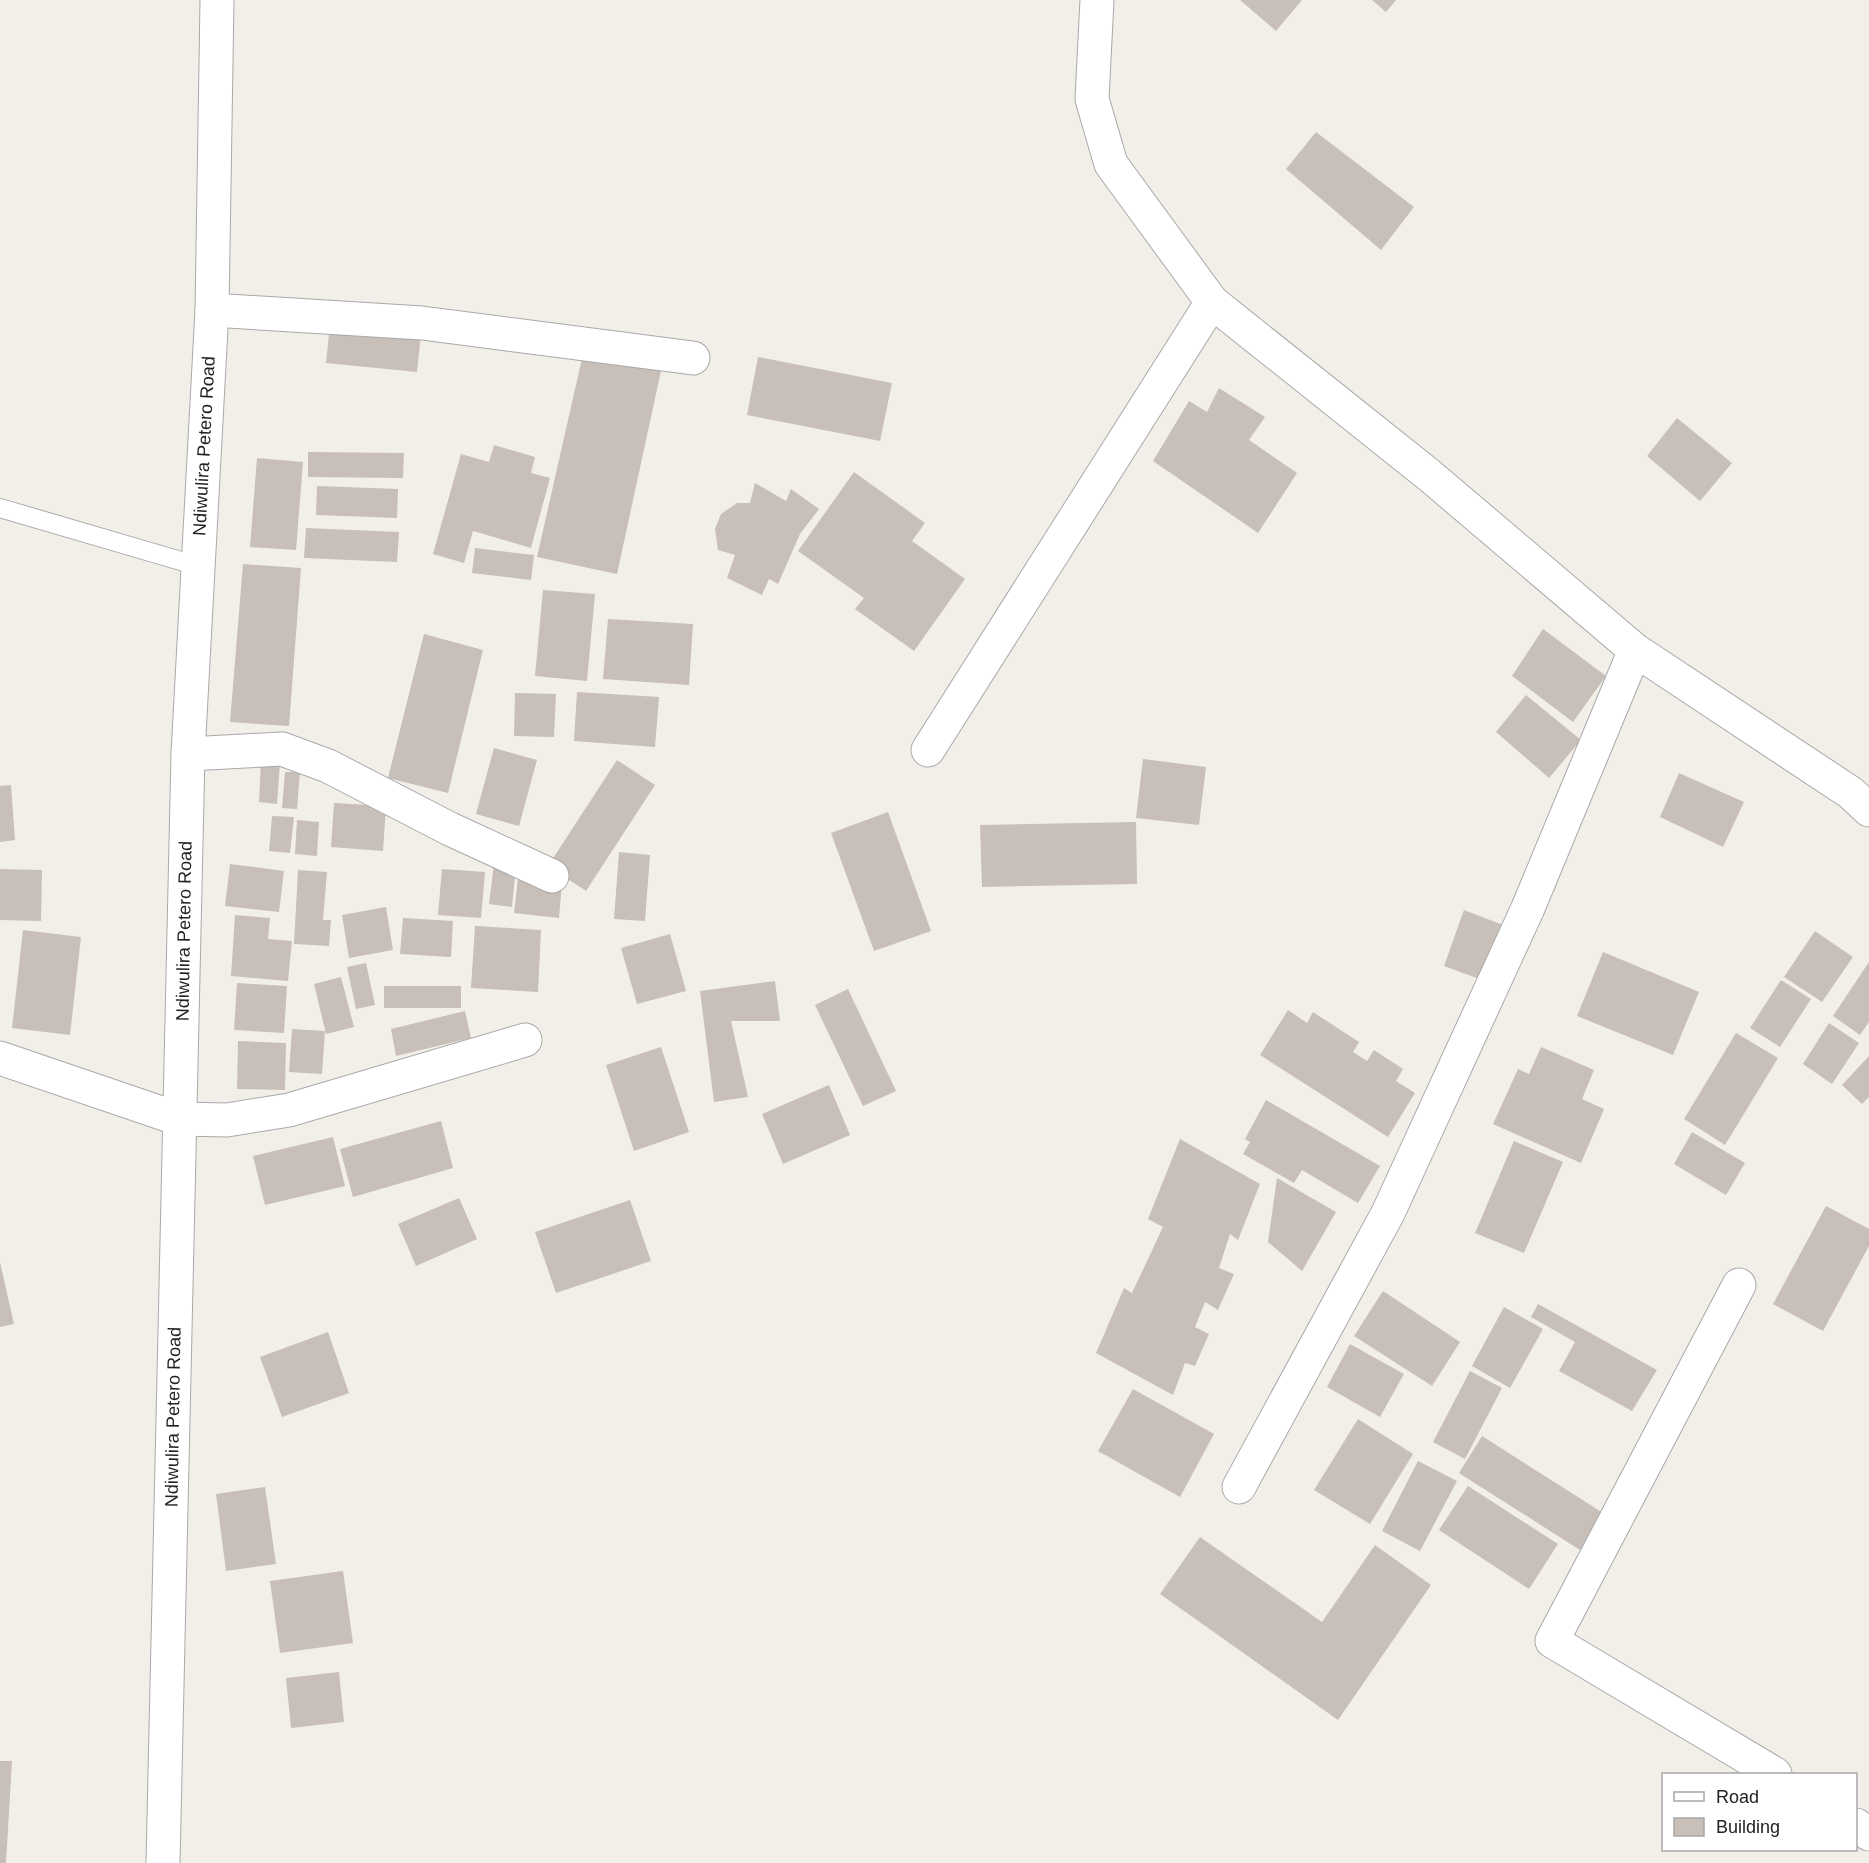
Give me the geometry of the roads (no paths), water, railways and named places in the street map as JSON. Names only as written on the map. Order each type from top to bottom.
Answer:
[{"type":"street","name":"Ndiwulira Petero Road","points":[[163,1863],[188,754],[212,310],[217,0]]},
{"type":"street","points":[[1097,0],[1092,99],[1111,164],[1212,302],[1429,476],[1635,650],[1851,794],[1869,810]]},
{"type":"street","points":[[928,750],[1212,302]]},
{"type":"street","points":[[212,310],[422,323],[693,358]]},
{"type":"street","points":[[1239,1487],[1388,1213],[1528,908],[1635,650]]},
{"type":"street","points":[[188,754],[282,749],[328,766],[450,829],[552,876]]},
{"type":"street","points":[[0,1058],[179,1119],[227,1120],[289,1110],[525,1040]]},
{"type":"street","points":[[1740,1285],[1552,1641],[1774,1773]]},
{"type":"lane","points":[[0,508],[198,566]]}]
